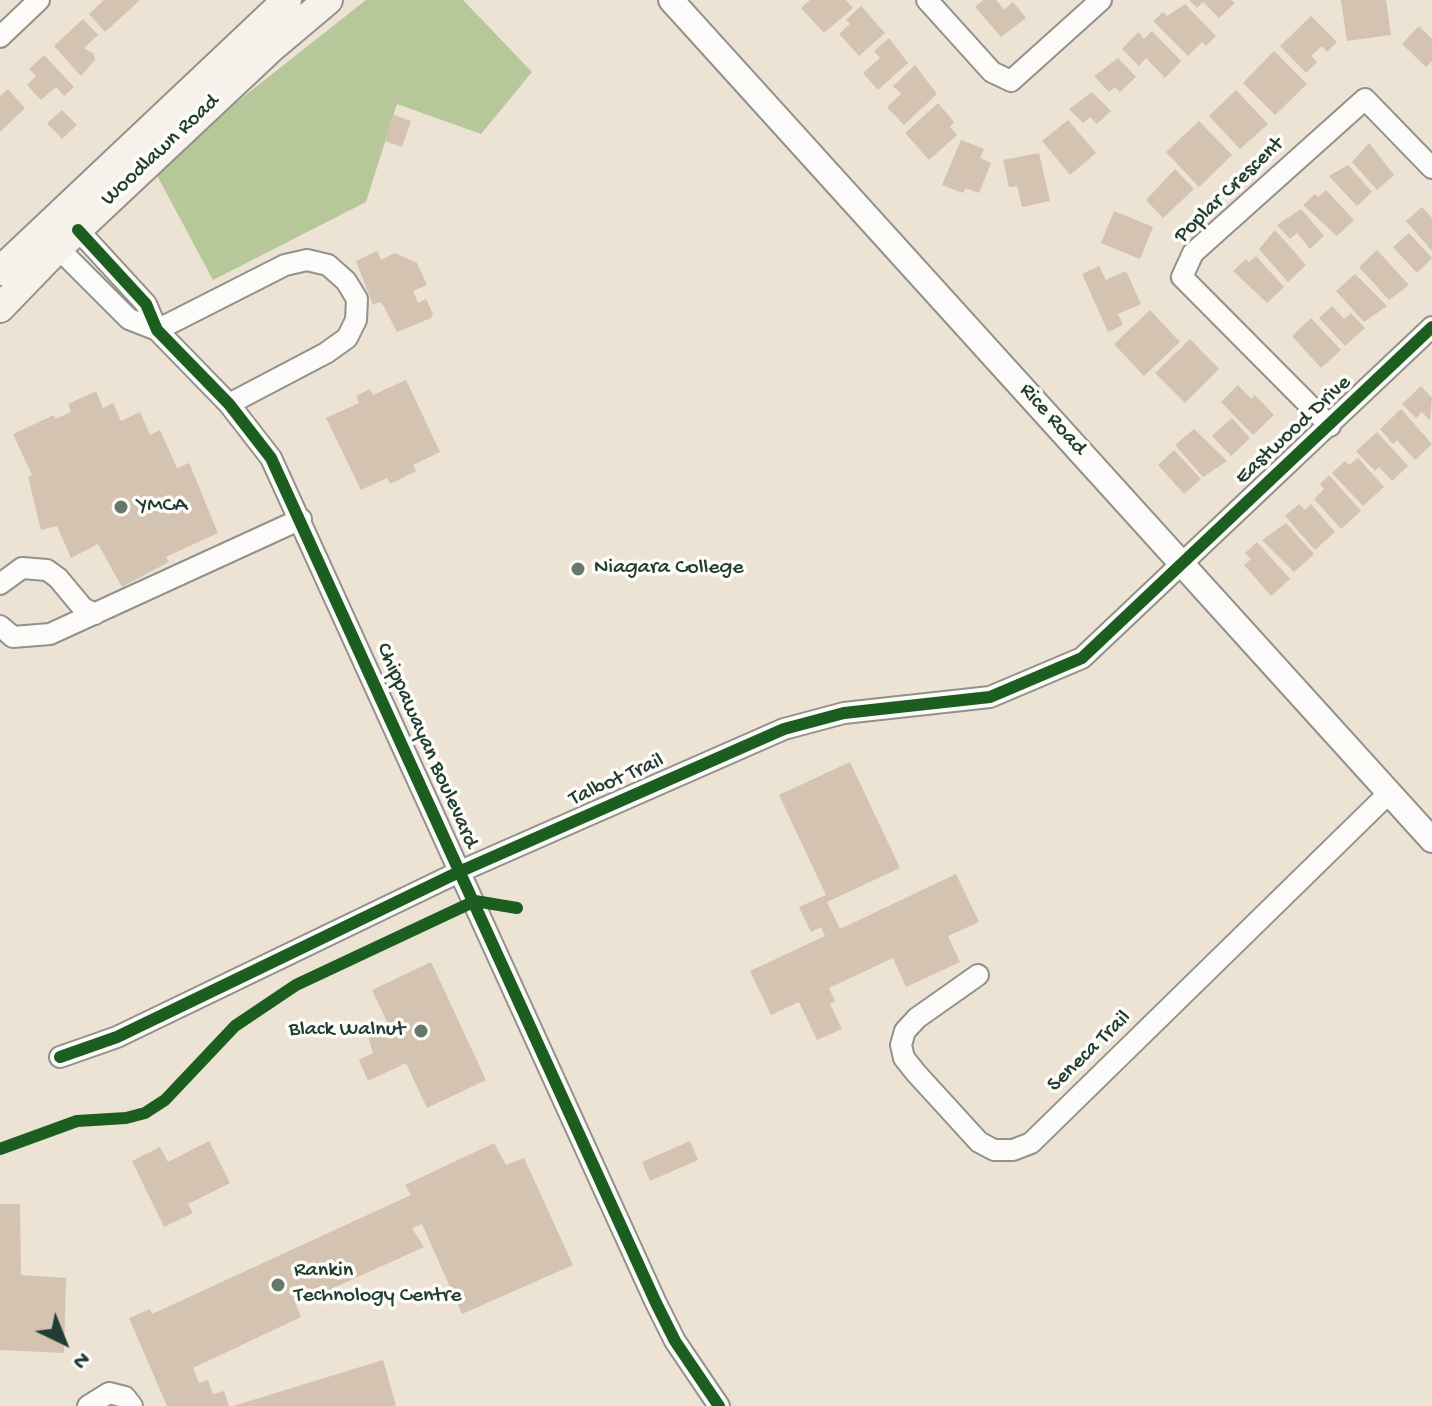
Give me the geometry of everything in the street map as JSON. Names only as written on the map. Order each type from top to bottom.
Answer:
[{"type":"main road","name":"Woodlawn Road","points":[[0,271],[287,0]]},
{"type":"main road","name":"Woodlawn Road","points":[[0,308],[68,239],[271,48],[328,0]]},
{"type":"street","points":[[0,37],[39,0]]},
{"type":"street","name":"Rice Road","points":[[671,0],[1432,840]]},
{"type":"street","points":[[927,0],[992,72],[1011,81],[1101,0]]},
{"type":"street","name":"Poplar Crescent","points":[[1330,426],[1182,277],[1193,253],[1365,99],[1432,168]]},
{"type":"street","name":"Chippawayan Boulevard","points":[[68,239],[129,319],[157,330],[229,404],[271,458],[656,1303],[675,1341],[719,1406]]},
{"type":"street","points":[[157,330],[285,265],[307,260],[328,265],[346,281],[357,299],[356,320],[347,338],[229,404]]},
{"type":"street","name":"Eastwood Drive","points":[[1182,563],[1432,327]]},
{"type":"street","points":[[0,626],[13,637],[50,634],[301,519]]},
{"type":"street","name":"Talbot Trail","points":[[60,1057],[117,1037],[461,871],[784,729],[875,708],[974,700],[1021,687],[1064,662],[1082,658],[1182,563]]},
{"type":"street","points":[[0,584],[22,568],[47,570],[58,578],[83,608],[95,614]]},
{"type":"street","name":"Seneca Trail","points":[[978,975],[917,1018],[905,1031],[901,1045],[904,1058],[916,1073],[979,1142],[994,1150],[1013,1150],[1031,1143],[1389,793]]},
{"type":"street","points":[[88,1406],[109,1393],[125,1397],[132,1406]]},
{"type":"green space","points":[[366,0],[463,0],[532,72],[481,134],[397,104],[366,202],[213,280],[153,168]]},
{"type":"building","points":[[104,0],[140,0],[105,32],[89,14]]},
{"type":"building","points":[[810,0],[846,0],[853,8],[824,33],[801,8]]},
{"type":"building","points":[[983,0],[996,0],[1004,10],[1013,2],[1026,18],[1001,37],[975,7]]},
{"type":"building","points":[[1189,0],[1231,0],[1235,3],[1219,18],[1203,2],[1197,8]]},
{"type":"building","points":[[1341,0],[1386,0],[1391,35],[1347,41]]},
{"type":"building","points":[[1185,4],[1216,36],[1206,46],[1202,42],[1188,56],[1153,21],[1163,12],[1167,16]]},
{"type":"building","points":[[861,6],[885,33],[859,56],[839,34],[850,24],[846,20]]},
{"type":"building","points":[[1311,16],[1337,42],[1327,52],[1322,46],[1311,56],[1317,62],[1306,73],[1280,46]]},
{"type":"building","points":[[83,19],[98,35],[84,48],[94,54],[95,60],[81,76],[54,46]]},
{"type":"building","points":[[1419,26],[1432,39],[1432,61],[1426,67],[1402,44]]},
{"type":"building","points":[[1152,31],[1181,61],[1165,78],[1146,58],[1139,66],[1122,49],[1138,32],[1144,39]]},
{"type":"building","points":[[889,38],[908,63],[878,90],[863,73],[880,58],[874,51]]},
{"type":"building","points":[[1274,51],[1307,84],[1275,115],[1243,83]]},
{"type":"building","points":[[44,55],[74,87],[64,96],[56,87],[41,100],[27,85],[36,76],[29,69]]},
{"type":"building","points":[[1118,58],[1136,77],[1120,92],[1115,87],[1109,92],[1094,76]]},
{"type":"building","points":[[915,65],[937,94],[904,125],[887,107],[901,94],[893,86]]},
{"type":"building","points":[[8,89],[25,108],[0,132],[0,96]]},
{"type":"building","points":[[1236,90],[1268,124],[1240,149],[1209,116]]},
{"type":"building","points":[[1092,92],[1111,111],[1097,124],[1090,117],[1083,123],[1069,109]]},
{"type":"building","points":[[938,103],[954,122],[950,127],[957,135],[929,160],[905,133]]},
{"type":"building","points":[[62,110],[77,125],[62,139],[47,123]]},
{"type":"building","points":[[394,115],[411,121],[402,147],[385,141]]},
{"type":"building","points":[[1068,120],[1096,153],[1070,175],[1042,141]]},
{"type":"building","points":[[1199,121],[1232,155],[1199,187],[1166,152]]},
{"type":"building","points":[[961,140],[984,149],[980,158],[991,163],[979,193],[966,188],[963,193],[942,185]]},
{"type":"building","points":[[1369,143],[1394,175],[1377,190],[1352,162]]},
{"type":"building","points":[[1039,153],[1050,201],[1022,207],[1017,186],[1009,187],[1003,160]]},
{"type":"building","points":[[1348,165],[1372,192],[1357,206],[1329,176]]},
{"type":"building","points":[[1175,169],[1194,189],[1163,218],[1146,200]]},
{"type":"building","points":[[1326,190],[1354,220],[1337,236],[1303,205],[1315,194],[1318,197]]},
{"type":"building","points":[[1422,207],[1432,218],[1432,251],[1406,221]]},
{"type":"building","points":[[1301,209],[1324,236],[1310,249],[1297,233],[1290,239],[1277,225]]},
{"type":"building","points":[[1114,211],[1153,227],[1140,259],[1101,243]]},
{"type":"building","points":[[1275,230],[1306,265],[1288,282],[1259,249]]},
{"type":"building","points":[[1409,233],[1432,258],[1417,273],[1393,247]]},
{"type":"building","points":[[1377,250],[1409,285],[1389,300],[1359,267]]},
{"type":"building","points":[[377,251],[381,260],[395,253],[417,263],[427,285],[413,291],[418,303],[426,299],[433,314],[431,318],[397,332],[383,305],[379,302],[373,305],[356,261]]},
{"type":"building","points":[[1256,256],[1284,287],[1267,303],[1233,271],[1246,259],[1249,262]]},
{"type":"building","points":[[1099,266],[1106,280],[1126,271],[1141,304],[1118,314],[1123,325],[1108,332],[1082,274]]},
{"type":"building","points":[[1355,274],[1387,306],[1364,322],[1336,291]]},
{"type":"building","points":[[1332,306],[1344,319],[1351,313],[1365,328],[1345,346],[1319,318]]},
{"type":"building","points":[[1150,310],[1180,342],[1144,376],[1114,344]]},
{"type":"building","points":[[1311,318],[1341,350],[1321,368],[1292,336]]},
{"type":"building","points":[[1190,339],[1219,369],[1185,403],[1155,373]]},
{"type":"building","points":[[406,380],[440,452],[413,465],[416,471],[390,484],[387,478],[361,490],[326,418],[359,403],[356,396],[370,389],[373,395]]},
{"type":"building","points":[[1238,385],[1251,399],[1255,395],[1274,415],[1253,435],[1221,402]]},
{"type":"building","points":[[1421,386],[1432,398],[1430,421],[1422,412],[1416,418],[1402,404]]},
{"type":"building","name":"YMCA","points":[[96,391],[103,408],[113,403],[121,421],[140,412],[150,435],[160,430],[177,468],[189,463],[218,533],[166,557],[169,562],[122,587],[98,544],[71,558],[57,526],[41,530],[28,477],[32,475],[13,434],[54,415],[55,419],[71,412],[68,404]]},
{"type":"building","points":[[1401,409],[1432,444],[1415,460],[1397,440],[1393,444],[1380,429]]},
{"type":"building","points":[[1232,418],[1250,438],[1231,456],[1212,436]]},
{"type":"building","points":[[1194,429],[1227,461],[1203,477],[1175,445]]},
{"type":"building","points":[[1377,432],[1408,466],[1392,481],[1379,467],[1375,471],[1356,451]]},
{"type":"building","points":[[1174,450],[1201,479],[1184,494],[1158,465]]},
{"type":"building","points":[[1358,458],[1384,487],[1363,506],[1332,473],[1345,461],[1349,465]]},
{"type":"building","points":[[1329,475],[1361,511],[1341,529],[1314,499],[1324,489],[1320,484]]},
{"type":"building","points":[[1299,504],[1305,510],[1311,504],[1335,532],[1315,550],[1285,516]]},
{"type":"building","points":[[1286,523],[1314,554],[1294,572],[1262,540]]},
{"type":"building","points":[[1257,542],[1290,579],[1271,596],[1244,565],[1251,559],[1245,553]]},
{"type":"building","points":[[850,762],[900,868],[827,902],[840,929],[956,874],[979,922],[948,936],[960,962],[906,987],[893,958],[829,988],[835,1001],[830,1004],[842,1029],[817,1040],[799,1002],[771,1015],[750,971],[825,936],[821,927],[811,932],[799,907],[826,895],[779,795]]},
{"type":"building","name":"Black Walnut","points":[[431,962],[486,1080],[427,1108],[406,1063],[368,1081],[359,1060],[373,1053],[368,1036],[389,1026],[372,990]]},
{"type":"building","points":[[209,1141],[230,1183],[188,1204],[193,1213],[164,1227],[132,1161],[160,1147],[168,1162]]},
{"type":"building","points":[[690,1141],[698,1160],[650,1181],[642,1162]]},
{"type":"building","name":"Rankin Technology Centre","points":[[494,1143],[506,1165],[524,1158],[573,1265],[462,1314],[422,1224],[412,1228],[424,1247],[296,1305],[301,1317],[193,1368],[199,1383],[208,1380],[213,1394],[224,1391],[229,1406],[167,1406],[129,1318],[150,1309],[152,1314],[411,1195],[405,1185]]},
{"type":"building","points":[[0,1204],[20,1204],[21,1275],[66,1278],[64,1353],[0,1350]]},
{"type":"building","name":"Rankin Technology Centre","points":[[383,1360],[396,1405],[233,1406]]},
{"type":"cycle path","points":[[78,230],[146,304],[157,330],[229,404],[271,458],[656,1303],[675,1341],[719,1406]]},
{"type":"cycle path","points":[[60,1057],[117,1037],[461,871],[784,729],[844,713],[990,697],[1082,658],[1432,327]]},
{"type":"cycle path","points":[[0,1149],[77,1121],[126,1118],[145,1113],[165,1100],[235,1026],[296,985],[475,901],[517,908]]},
{"type":"place","name":"YMCA","points":[[121,507]]},
{"type":"place","name":"Niagara College","points":[[578,569]]},
{"type":"place","name":"Black Walnut","points":[[421,1031]]},
{"type":"place","name":"Rankin Technology Centre","points":[[278,1285]]}]
